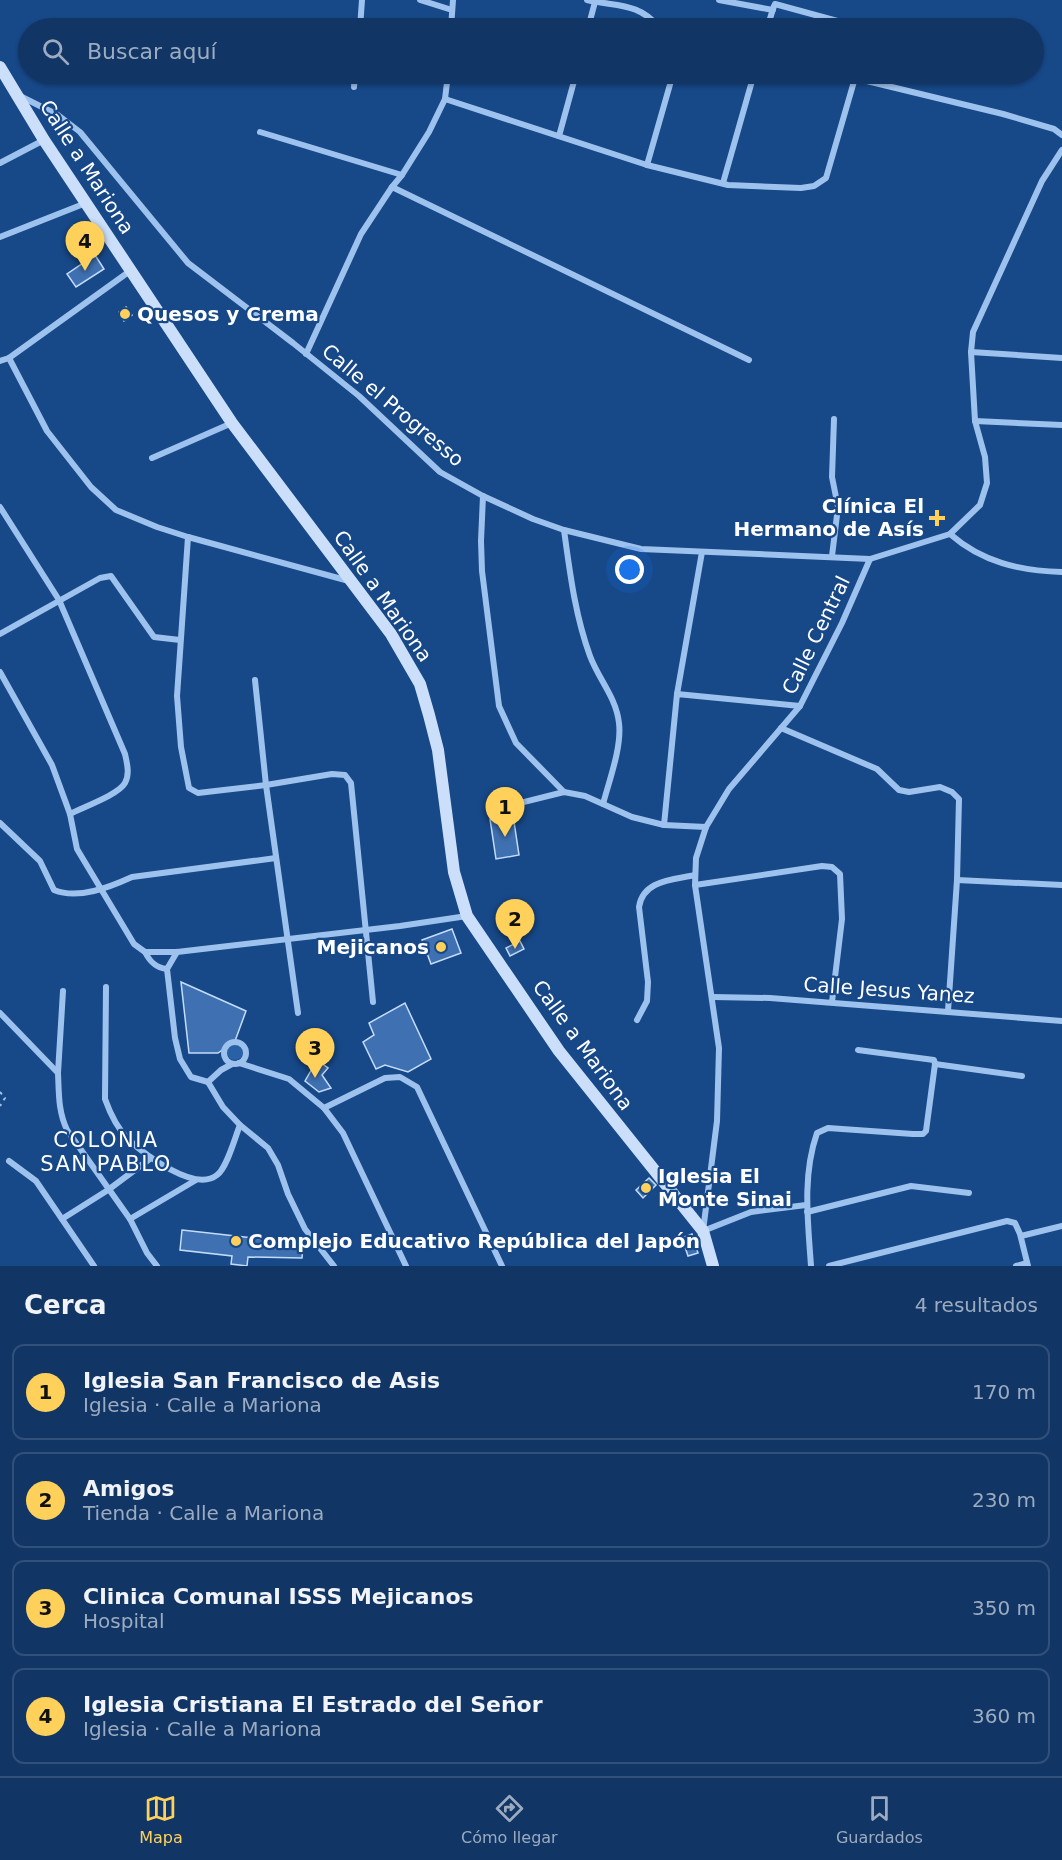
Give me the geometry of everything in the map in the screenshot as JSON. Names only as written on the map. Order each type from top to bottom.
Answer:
[{"type":"main road","name":"Calle a Mariona","points":[[0,67],[44,140],[232,423],[391,634],[420,684],[438,750],[454,872],[467,916],[559,1051],[703,1230],[713,1266]]},
{"type":"street","points":[[361,18],[362,0]]},
{"type":"street","points":[[420,0],[452,10]]},
{"type":"street","points":[[452,18],[453,0]]},
{"type":"street","points":[[587,0],[636,9],[652,18]]},
{"type":"street","points":[[719,0],[774,4],[826,18]]},
{"type":"street","points":[[591,18],[595,2]]},
{"type":"street","points":[[306,354],[361,234],[429,132],[445,99],[447,84]]},
{"type":"street","points":[[559,136],[573,84]]},
{"type":"street","points":[[647,165],[670,84]]},
{"type":"street","points":[[723,183],[751,84]]},
{"type":"street","points":[[445,99],[647,165],[723,183],[801,188],[814,186],[826,178],[853,84]]},
{"type":"street","points":[[880,84],[1003,114],[1054,129],[1062,135]]},
{"type":"street","name":"Calle el Progresso","points":[[19,96],[58,115],[80,132],[188,263],[359,396],[440,472],[483,496],[533,519],[564,530],[641,549],[870,559]]},
{"type":"street","points":[[260,132],[402,175]]},
{"type":"street","points":[[0,163],[44,140]]},
{"type":"street","name":"Calle Central","points":[[703,1230],[717,1121],[719,1048],[695,885],[696,858],[706,827],[729,789],[800,706],[842,623],[870,559],[950,534],[980,505],[987,483],[986,457],[975,421],[971,352],[973,332],[1042,181],[1062,150]]},
{"type":"street","points":[[392,187],[749,360]]},
{"type":"street","points":[[0,237],[87,203]]},
{"type":"street","points":[[0,361],[9,358],[130,271]]},
{"type":"street","points":[[971,352],[1062,357]]},
{"type":"street","points":[[9,358],[47,431],[91,487],[116,510],[188,537],[351,582]]},
{"type":"street","points":[[832,556],[838,507],[832,477],[834,419]]},
{"type":"street","points":[[975,421],[1062,425]]},
{"type":"street","points":[[152,458],[232,423]]},
{"type":"street","points":[[483,496],[482,571],[499,705],[516,743],[564,792]]},
{"type":"street","points":[[0,507],[59,600],[126,754],[128,768],[125,782],[118,790],[70,814]]},
{"type":"street","points":[[564,530],[573,600],[591,658],[615,703],[620,725],[619,742],[603,804]]},
{"type":"street","points":[[950,534],[964,546],[990,559],[1032,572],[1062,572]]},
{"type":"street","points":[[188,537],[177,696],[181,747],[189,788],[198,793],[332,774],[345,775],[351,783],[373,1002]]},
{"type":"street","points":[[664,825],[677,694],[702,552]]},
{"type":"street","points":[[0,634],[100,578],[111,576],[154,637],[180,640]]},
{"type":"street","points":[[0,672],[52,765],[70,814],[77,849],[134,944],[145,952],[149,961],[160,968],[167,969]]},
{"type":"street","points":[[255,680],[286,940],[298,1013]]},
{"type":"street","points":[[677,694],[800,706]]},
{"type":"street","points":[[781,728],[877,769],[899,790],[909,792],[940,787],[952,792],[958,799],[957,880],[948,1011]]},
{"type":"street","points":[[496,809],[564,792],[585,796],[632,817],[664,825],[706,827]]},
{"type":"street","points":[[0,823],[40,861],[54,890],[65,895],[101,888],[132,877],[276,858]]},
{"type":"street","points":[[695,885],[822,866],[832,867],[840,874],[842,919],[832,1002]]},
{"type":"street","points":[[637,1020],[647,1001],[648,982],[639,907],[640,898],[646,889],[695,875]]},
{"type":"street","points":[[957,880],[1062,885]]},
{"type":"street","points":[[145,952],[177,952],[286,940],[467,916]]},
{"type":"street","points":[[177,952],[167,969],[175,1038],[180,1059],[191,1077],[208,1082],[223,1107],[240,1125],[268,1148],[278,1165],[288,1194],[305,1229],[334,1266]]},
{"type":"street","points":[[106,987],[105,1099],[110,1113],[127,1138],[152,1158],[178,1174],[196,1180]]},
{"type":"street","points":[[63,991],[58,1072],[61,1117],[67,1130],[130,1219],[157,1266]]},
{"type":"street","name":"Calle Jesus Yanez","points":[[712,997],[832,1002],[1062,1021]]},
{"type":"street","points":[[0,1013],[58,1072]]},
{"type":"street","points":[[812,1266],[806,1208],[813,1145],[818,1133],[828,1128],[923,1134],[926,1131],[934,1060],[858,1050]]},
{"type":"street","points":[[208,1082],[221,1070],[235,1064],[289,1079],[324,1108],[342,1133],[406,1266]]},
{"type":"street","points":[[935,1064],[1022,1076]]},
{"type":"street","points":[[324,1108],[385,1078],[400,1077],[417,1087],[502,1266]]},
{"type":"street","points":[[130,1219],[196,1180],[216,1177],[222,1170],[240,1125]]},
{"type":"street","points":[[62,1219],[108,1190],[152,1158]]},
{"type":"street","points":[[9,1161],[36,1181],[94,1266]]},
{"type":"street","points":[[703,1230],[751,1212],[806,1208],[911,1186],[969,1193]]},
{"type":"street","points":[[830,1266],[1007,1221],[1015,1223],[1021,1236],[1027,1265],[1016,1266]]},
{"type":"street","points":[[1021,1236],[1062,1226]]},
{"type":"path","points":[[0,1092],[5,1098],[0,1106]]},
{"type":"shaded area","points":[[235,1044],[243,1052],[235,1060],[227,1052]]},
{"type":"building","points":[[95,255],[104,269],[76,287],[67,274]]},
{"type":"building","name":"Quesos y Crema","points":[[126,307],[132,315],[124,321],[119,312]]},
{"type":"building","points":[[513,815],[519,855],[496,859],[490,819]]},
{"type":"building","name":"Mejicanos","points":[[452,929],[461,953],[431,964],[422,940]]},
{"type":"building","points":[[520,941],[524,949],[510,956],[506,948]]},
{"type":"building","points":[[181,982],[246,1011],[235,1041],[218,1053],[189,1053]]},
{"type":"building","points":[[405,1003],[431,1059],[408,1072],[385,1065],[376,1069],[363,1042],[374,1035],[369,1023]]},
{"type":"building","points":[[317,1060],[328,1068],[322,1075],[331,1088],[319,1092],[305,1081]]},
{"type":"building","name":"Iglesia El Monte Sinai","points":[[649,1178],[656,1185],[643,1198],[636,1190]]},
{"type":"building","points":[[182,1230],[286,1243],[286,1247],[303,1247],[302,1258],[248,1257],[247,1266],[231,1264],[232,1256],[180,1250]]},
{"type":"building","points":[[692,1234],[698,1253],[688,1256],[682,1238]]},
{"type":"place","name":"Iglesia Cristiana El Estrado del Señor","points":[[85,271]]},
{"type":"place","name":"Quesos y Crema","points":[[125,314]]},
{"type":"place","name":"Clínica El Hermano de Asís","points":[[937,518]]},
{"type":"place","name":"Iglesia San Francisco de Asis","points":[[505,837]]},
{"type":"place","name":"Mejicanos","points":[[441,947]]},
{"type":"place","name":"Amigos","points":[[515,949]]},
{"type":"place","name":"Clinica Comunal ISSS Mejicanos","points":[[315,1078]]},
{"type":"place","name":"Iglesia El Monte Sinai","points":[[646,1188]]},
{"type":"place","name":"Complejo Educativo República del Japón","points":[[236,1241]]},
{"type":"district","name":"COLONIA SAN PABLO","points":[[106,1152]]}]
